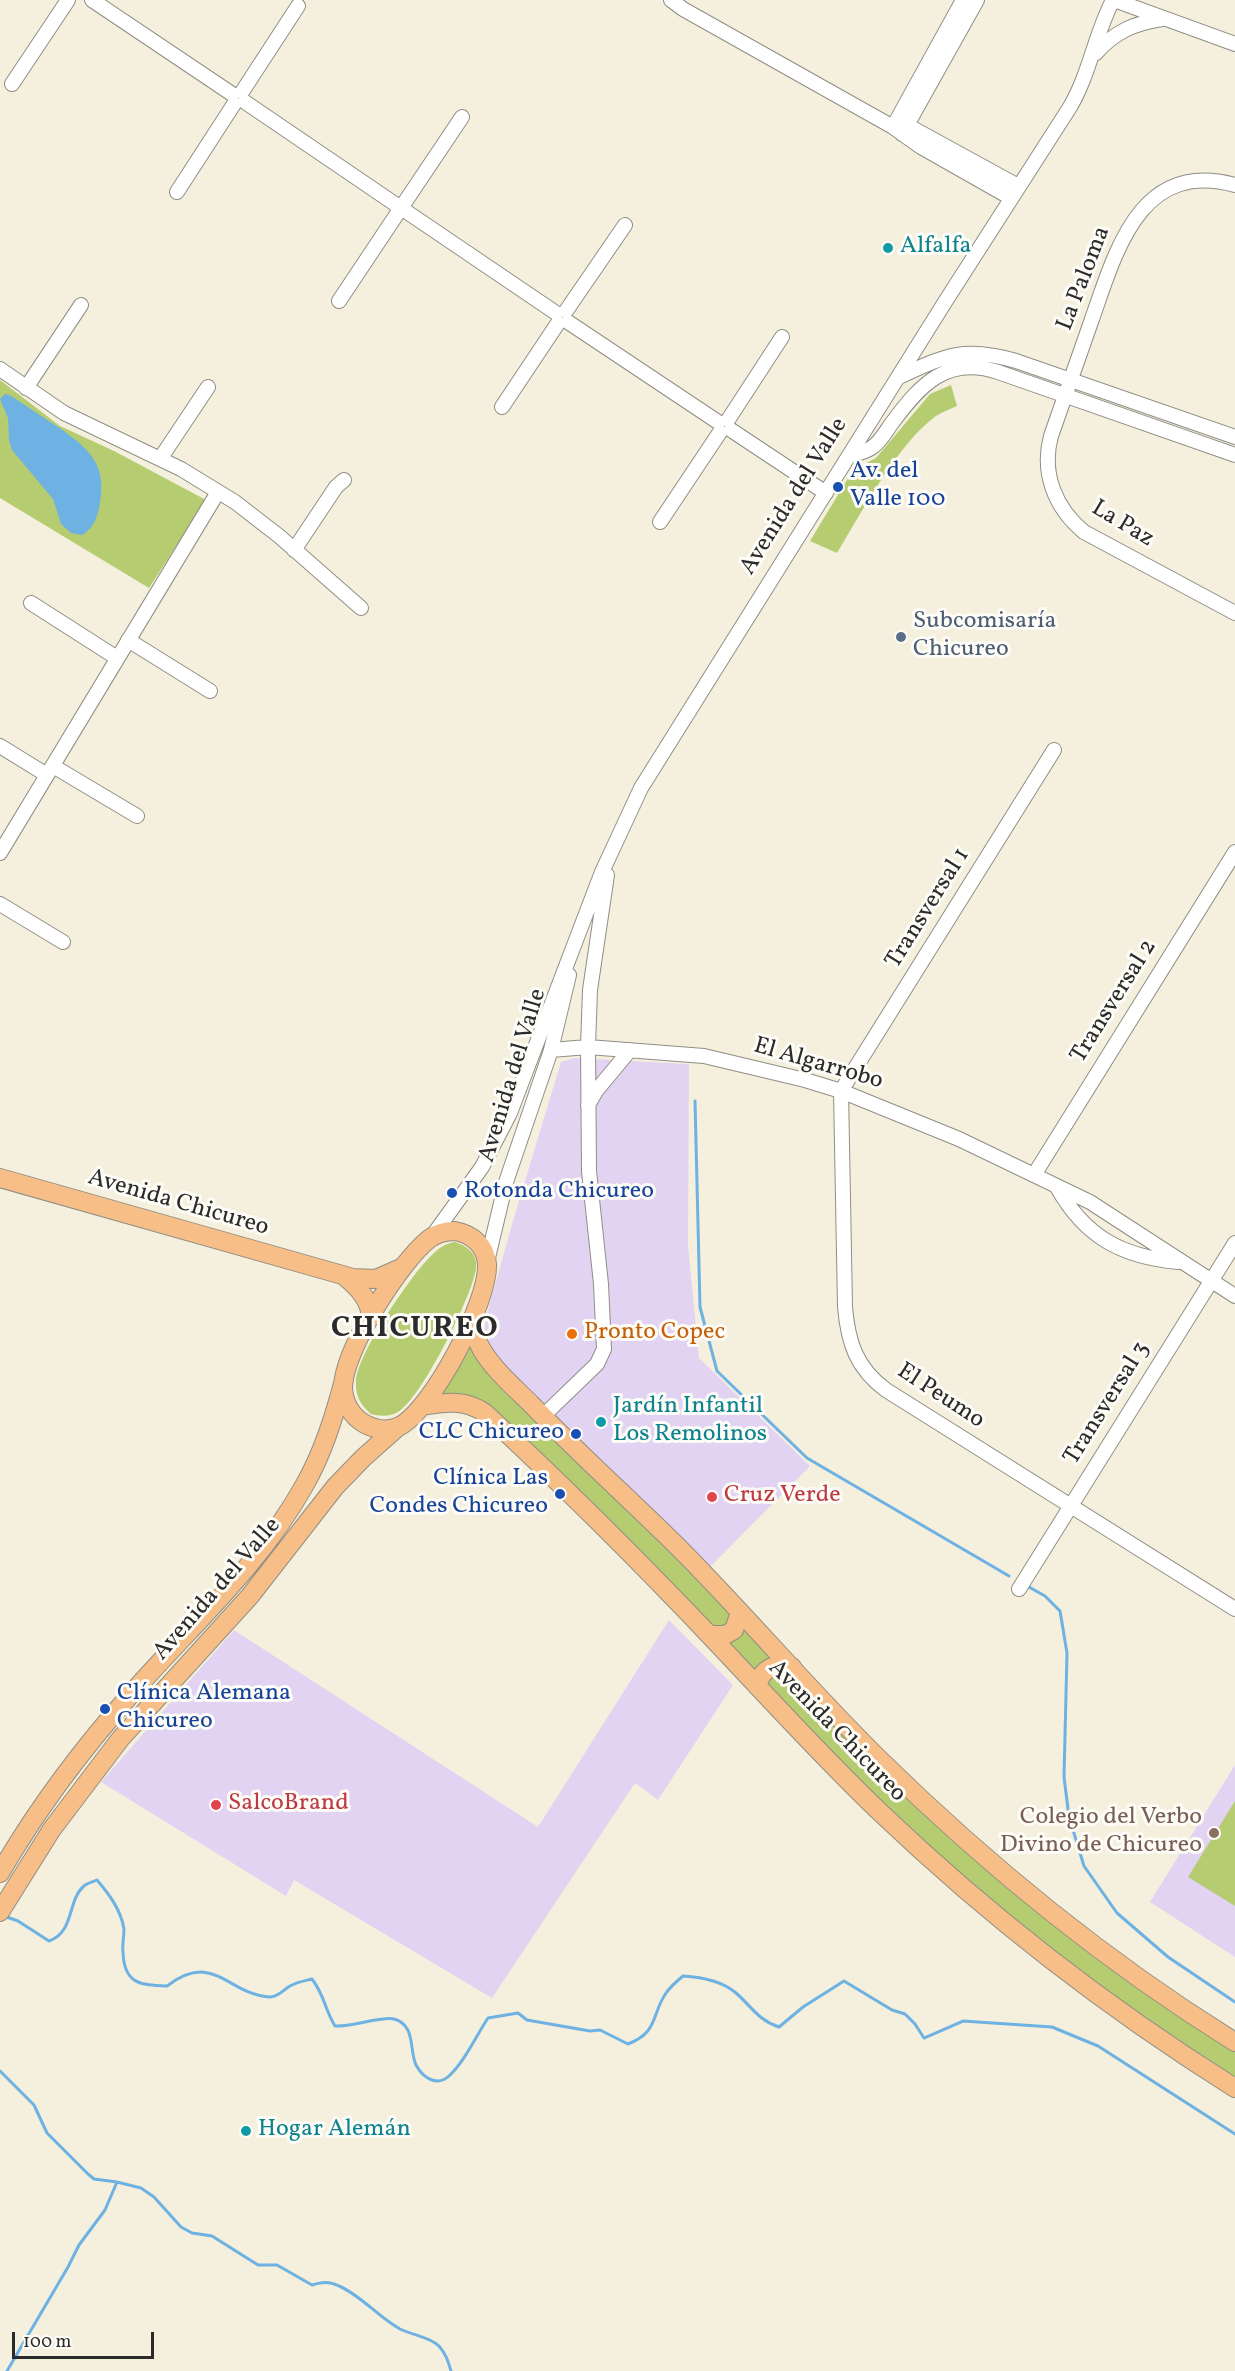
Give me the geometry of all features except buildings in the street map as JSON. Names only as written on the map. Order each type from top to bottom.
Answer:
[{"type":"main road","name":"Avenida Chicureo","points":[[0,1178],[360,1279],[376,1279],[392,1274],[405,1266]]},
{"type":"main road","points":[[431,1238],[449,1231],[467,1234],[481,1246],[487,1263]]},
{"type":"main road","name":"Avenida del Valle","points":[[0,1873],[46,1802],[94,1739],[131,1694],[230,1586],[283,1520],[319,1456],[351,1357],[371,1317],[391,1284],[431,1238]]},
{"type":"main road","name":"Avenida del Valle","points":[[2,1909],[67,1807],[125,1733],[250,1596],[335,1487],[422,1406],[447,1369],[472,1319],[482,1292],[487,1263]]},
{"type":"main road","name":"Avenida Chicureo","points":[[342,1275],[364,1296],[370,1307],[371,1317]]},
{"type":"main road","name":"Avenida Chicureo","points":[[472,1319],[483,1352],[543,1416],[683,1553],[894,1773],[996,1866],[1116,1960],[1235,2042]]},
{"type":"main road","points":[[344,1380],[345,1400],[351,1412],[361,1422],[381,1430],[399,1426]]},
{"type":"main road","name":"Avenida Chicureo","points":[[422,1406],[459,1402],[485,1413],[710,1635],[860,1794],[932,1861],[987,1909],[1112,2005],[1235,2088]]},
{"type":"main road","points":[[710,1635],[725,1635],[734,1630],[740,1612]]},
{"type":"main road","points":[[757,1686],[761,1675],[768,1668],[778,1665],[792,1667]]},
{"type":"street","points":[[12,84],[69,0]]},
{"type":"street","points":[[92,0],[826,493]]},
{"type":"street","points":[[671,0],[683,9],[900,129],[921,147],[1015,192]]},
{"type":"street","points":[[900,129],[963,0]]},
{"type":"street","points":[[900,129],[976,0]]},
{"type":"street","name":"Avenida del Valle","points":[[1057,125],[1071,94],[1094,22],[1104,0]]},
{"type":"street","points":[[1114,0],[1235,44]]},
{"type":"street","name":"Avenida del Valle","points":[[431,1238],[472,1183],[498,1137],[522,1084],[589,904],[632,805],[659,757],[1076,96],[1114,0]]},
{"type":"street","points":[[177,192],[298,6]]},
{"type":"street","points":[[1091,60],[1104,44],[1121,31],[1140,23],[1165,19]]},
{"type":"street","points":[[339,301],[462,117]]},
{"type":"street","name":"La Paloma","points":[[1065,396],[1115,254],[1136,216],[1156,196],[1176,186],[1200,180],[1235,185]]},
{"type":"street","points":[[502,407],[625,225]]},
{"type":"street","points":[[26,388],[81,305]]},
{"type":"street","points":[[660,522],[782,337]]},
{"type":"street","points":[[899,377],[942,359],[982,352],[1016,361],[1235,437]]},
{"type":"street","points":[[849,456],[873,447],[920,389],[934,378],[954,369],[970,367],[990,369],[1235,455]]},
{"type":"street","points":[[0,369],[81,422],[160,459],[218,492],[256,518],[361,608]]},
{"type":"street","points":[[160,459],[208,387]]},
{"type":"street","name":"La Paz","points":[[1065,396],[1048,446],[1047,462],[1053,490],[1070,519],[1094,539],[1235,613]]},
{"type":"street","points":[[294,550],[336,487],[344,480]]},
{"type":"street","points":[[0,853],[218,492]]},
{"type":"street","points":[[31,603],[117,658]]},
{"type":"street","points":[[128,640],[210,691]]},
{"type":"street","points":[[0,746],[136,816]]},
{"type":"street","name":"Transversal 1","points":[[841,1091],[1054,750]]},
{"type":"street","points":[[543,1416],[597,1364],[604,1348],[601,1284],[589,1171],[588,1047],[590,990],[611,851]]},
{"type":"street","name":"Transversal 2","points":[[1034,1175],[1235,852]]},
{"type":"street","points":[[0,904],[63,942]]},
{"type":"street","name":"Avenida del Valle","points":[[487,1263],[506,1182],[551,1050],[589,904]]},
{"type":"street","name":"El Algarrobo","points":[[551,1050],[588,1047],[704,1056],[841,1091],[958,1139],[1090,1202],[1122,1221],[1181,1263]]},
{"type":"street","points":[[588,1105],[596,1091],[630,1050]]},
{"type":"street","name":"El Peumo","points":[[841,1091],[845,1308],[848,1332],[855,1356],[872,1378],[886,1390],[1235,1609]]},
{"type":"street","points":[[1056,1187],[1066,1204],[1104,1241],[1126,1252],[1153,1260],[1181,1263],[1235,1296]]},
{"type":"street","name":"Transversal 3","points":[[1019,1588],[1235,1243]]},
{"type":"shaded area","points":[[574,1058],[689,1064],[688,1245],[699,1358],[810,1466],[710,1567],[537,1402],[494,1353],[484,1330],[515,1214],[561,1062]]},
{"type":"shaded area","points":[[669,1620],[733,1685],[658,1800],[635,1783],[492,1998],[294,1880],[286,1896],[101,1782],[234,1630],[538,1827]]},
{"type":"shaded area","name":"Colegio del Verbo Divino de Chicureo","points":[[1235,1765],[1235,1957],[1150,1902]]},
{"type":"green space","points":[[0,380],[60,426],[114,451],[206,500],[149,588],[0,498]]},
{"type":"green space","points":[[951,385],[957,406],[936,416],[908,443],[869,499],[837,553],[810,541],[853,470],[876,458],[930,394]]},
{"type":"green space","points":[[455,1242],[471,1251],[476,1263],[473,1281],[456,1322],[432,1368],[408,1403],[391,1415],[371,1414],[359,1400],[356,1387],[365,1353],[414,1276],[437,1250]]},
{"type":"green space","points":[[471,1338],[500,1387],[685,1564],[734,1617],[732,1625],[715,1631],[506,1423],[440,1395]]},
{"type":"green space","points":[[742,1626],[774,1660],[756,1676],[723,1640]]},
{"type":"green space","points":[[772,1670],[784,1671],[858,1748],[1235,2049],[1235,2077],[1108,1991],[1047,1945],[930,1847],[874,1795],[766,1686]]},
{"type":"green space","points":[[1235,1801],[1235,1906],[1188,1877]]},
{"type":"water","points":[[5,394],[78,442],[98,467],[101,489],[98,512],[90,529],[82,535],[71,533],[61,524],[53,499],[12,450],[8,418],[0,399]]},
{"type":"waterway","points":[[695,1101],[700,1307],[717,1371],[807,1458],[1009,1576]]},
{"type":"waterway","points":[[1029,1587],[1045,1596],[1060,1611],[1067,1653],[1064,1777],[1069,1817],[1084,1866],[1117,1913],[1168,1957],[1235,2002]]},
{"type":"waterway","points":[[4,1916],[18,1921],[49,1941],[63,1931],[79,1892],[85,1885],[97,1880],[120,1915],[124,1929],[124,1963],[126,1971],[135,1981],[167,1986],[183,1976],[197,1972],[209,1973],[255,1994],[273,1997],[295,1984],[312,1979],[320,1991],[335,2026],[389,2018],[401,2022],[409,2032],[416,2065],[422,2074],[435,2081],[444,2079],[455,2070],[488,2018],[518,2013],[527,2020],[590,2031],[600,2030],[628,2044],[645,2034],[650,2028],[666,1993],[683,1976],[724,1985],[736,1993],[760,2017],[779,2027],[803,2007],[844,1981],[892,2010],[905,2014],[924,2038],[963,2021],[1052,2027],[1098,2046],[1235,2134]]},
{"type":"waterway","points":[[0,2071],[34,2105],[47,2133],[88,2174],[94,2179],[117,2182],[105,2210],[79,2245],[7,2371]]},
{"type":"waterway","points":[[117,2182],[141,2188],[154,2197],[181,2227],[192,2233],[212,2236],[258,2265],[277,2265],[312,2285],[329,2283],[347,2290],[400,2329],[426,2338],[439,2346],[451,2371]]},
{"type":"place","name":"Alfalfa","points":[[888,248]]},
{"type":"place","name":"Av. del Valle 100","points":[[838,487]]},
{"type":"place","name":"Subcomisaría Chicureo","points":[[901,637]]},
{"type":"place","name":"Rotonda Chicureo","points":[[452,1193]]},
{"type":"place","name":"Pronto Copec","points":[[572,1334]]},
{"type":"place","name":"Jardín Infantil Los Remolinos","points":[[601,1422]]},
{"type":"place","name":"CLC Chicureo","points":[[576,1434]]},
{"type":"place","name":"Clínica Las Condes Chicureo","points":[[560,1494]]},
{"type":"place","name":"Cruz Verde","points":[[712,1497]]},
{"type":"place","name":"Clínica Alemana Chicureo","points":[[105,1709]]},
{"type":"place","name":"SalcoBrand","points":[[216,1805]]},
{"type":"place","name":"Colegio del Verbo Divino de Chicureo","points":[[1214,1833]]},
{"type":"place","name":"Hogar Alemán","points":[[246,2131]]},
{"type":"district","name":"CHICUREO","points":[[415,1330]]}]
